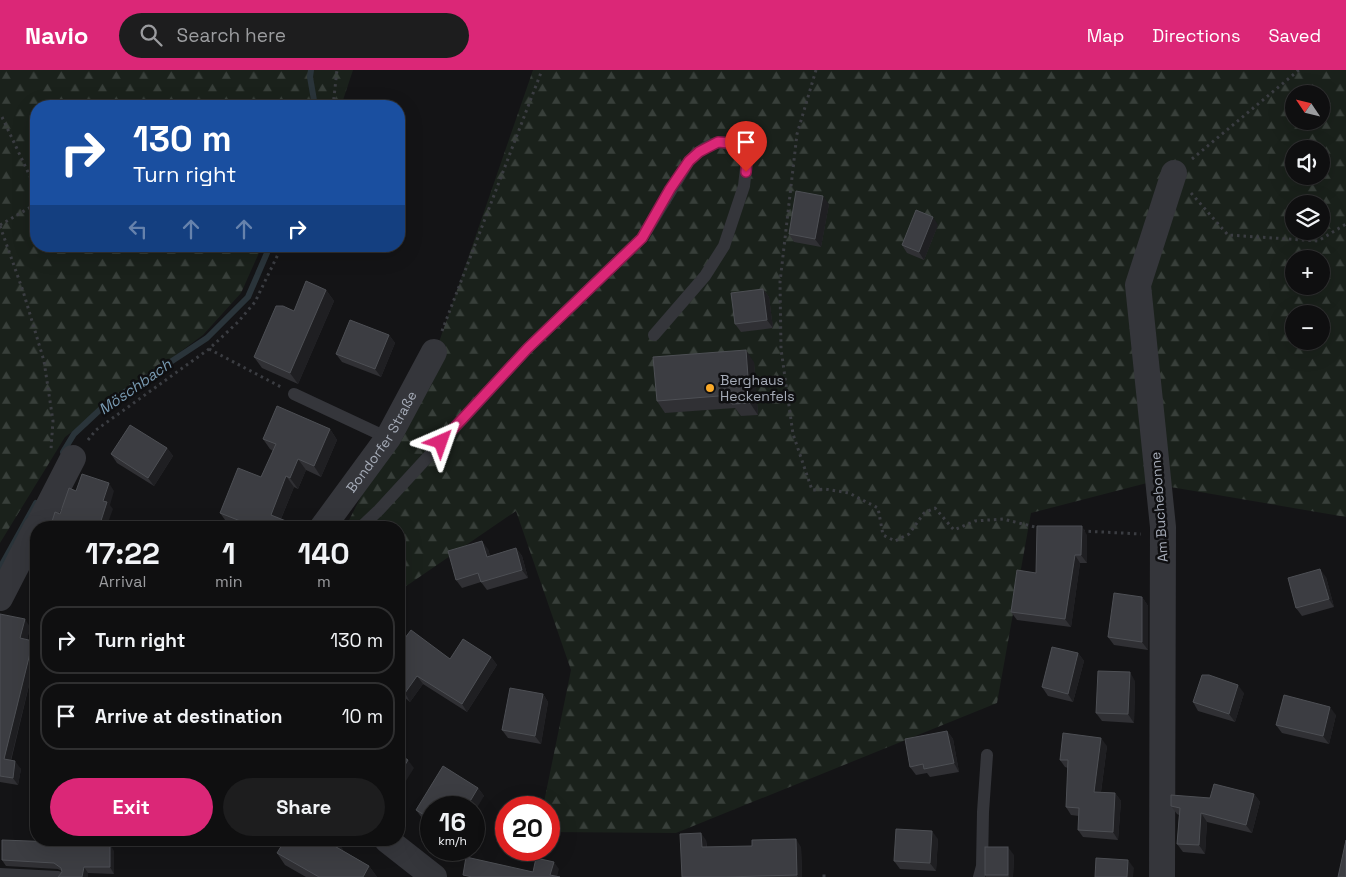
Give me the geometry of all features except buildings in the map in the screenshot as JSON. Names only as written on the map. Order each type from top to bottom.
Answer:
[{"type":"street","name":"Am Buchebonne","points":[[1162,877],[1163,527],[1138,285],[1174,174]]},
{"type":"street","name":"Bondorfer Straße","points":[[327,521],[388,438],[434,352]]},
{"type":"street","points":[[38,521],[61,456]]},
{"type":"street","points":[[0,598],[30,540]]},
{"type":"street","points":[[395,846],[434,877]]},
{"type":"lane","points":[[367,521],[528,348],[642,238],[689,161],[699,152],[718,142],[730,143],[740,150],[747,159],[744,186],[724,246],[705,276],[654,335]]},
{"type":"lane","points":[[294,394],[388,438]]},
{"type":"lane","points":[[979,877],[982,866],[987,755]]},
{"type":"lane","points":[[0,874],[58,877]]},
{"type":"path","points":[[334,100],[337,70]]},
{"type":"path","points":[[434,352],[542,70]]},
{"type":"path","points":[[815,70],[798,134],[780,282],[781,349],[793,434],[812,490],[825,489],[849,492],[878,508],[883,535],[895,541],[909,534],[924,513],[934,508],[954,530],[975,521],[1003,520],[1047,529]]},
{"type":"path","points":[[1299,70],[1174,174],[1228,235],[1318,241],[1346,224]]},
{"type":"path","points":[[2,117],[30,176]]},
{"type":"path","points":[[30,208],[0,226],[44,361],[53,421],[61,456],[209,349],[238,322],[255,302],[279,252]]},
{"type":"path","points":[[209,349],[294,394]]},
{"type":"path","points":[[1076,531],[1143,534],[1163,527]]},
{"type":"path","points":[[824,872],[824,877]]},
{"type":"green space","points":[[0,70],[353,70],[343,100],[30,100],[30,252],[259,252],[241,293],[203,335],[65,437],[0,543]]},
{"type":"green space","points":[[533,70],[1346,70],[1346,517],[1147,483],[1031,513],[997,703],[676,833],[560,832],[560,796],[545,796],[571,670],[516,511],[405,587],[405,521],[349,521],[438,345]]},
{"type":"waterway","name":"Möschbach","points":[[311,70],[310,77],[314,100]]},
{"type":"waterway","name":"Möschbach","points":[[63,452],[74,434],[105,405],[207,338],[248,297],[267,252]]},
{"type":"waterway","name":"Möschbach","points":[[0,568],[36,503]]},
{"type":"place","name":"Berghaus Heckenfels","points":[[710,388]]},
{"type":"route","points":[[441,442],[528,348],[642,238],[670,189],[689,161],[699,152],[718,142],[730,143],[740,150],[747,159],[746,172]]}]
